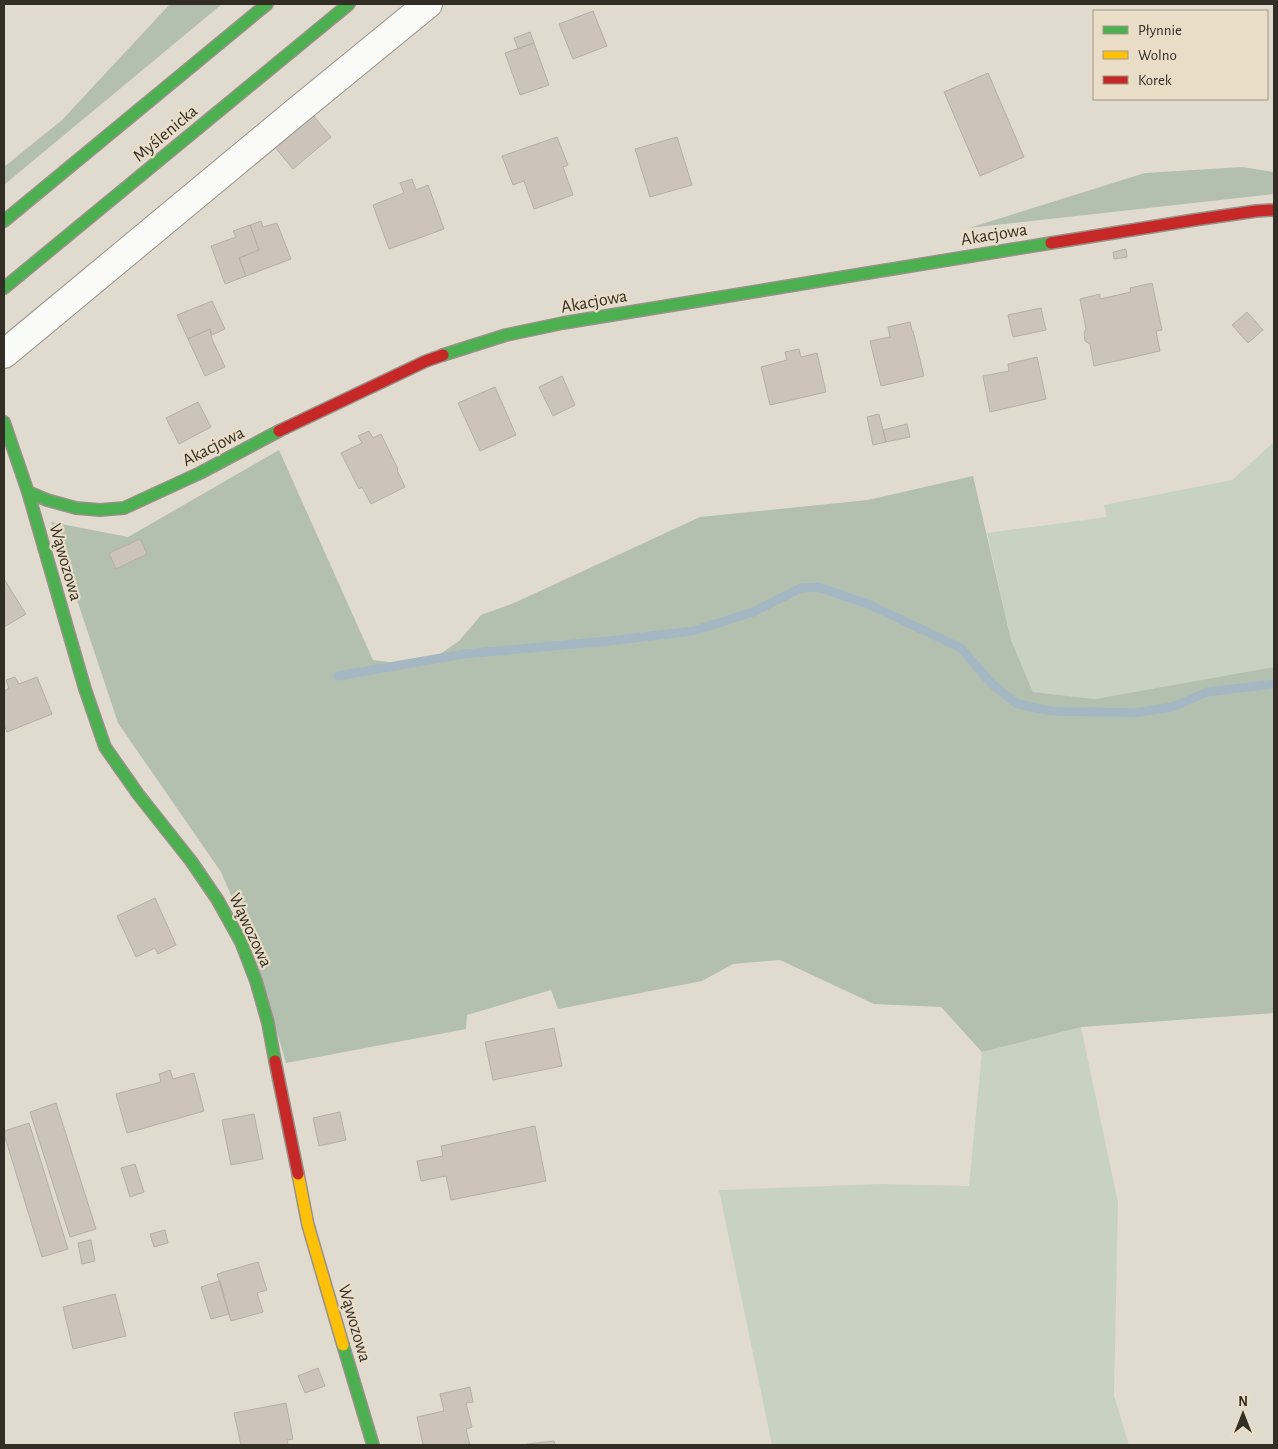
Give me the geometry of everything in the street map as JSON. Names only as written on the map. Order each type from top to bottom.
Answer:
[{"type":"main road","name":"Myślenicka","points":[[4,221],[267,4]]},
{"type":"main road","name":"Myślenicka","points":[[4,288],[349,4]]},
{"type":"main road","name":"Akacjowa","points":[[28,492],[47,500],[76,508],[100,510],[124,508],[200,473],[289,426],[426,361],[512,334],[582,320],[1012,249],[1194,220],[1274,210]]},
{"type":"main road","points":[[4,422],[28,492]]},
{"type":"main road","name":"Wąwozowa","points":[[28,492],[85,689],[106,747],[138,794],[191,861],[218,899],[241,942],[256,981],[268,1023],[308,1225],[373,1445]]},
{"type":"street","points":[[4,354],[297,110],[428,4]]},
{"type":"green space","points":[[170,4],[222,4],[4,185],[4,167],[62,120]]},
{"type":"green space","points":[[1242,167],[1274,172],[1274,194],[969,228],[1145,173]]},
{"type":"green space","points":[[1274,442],[1274,667],[1095,699],[1033,692],[1011,640],[987,533],[1107,517],[1104,505],[1232,480]]},
{"type":"green space","points":[[279,450],[373,660],[404,664],[433,659],[459,641],[481,615],[514,603],[700,517],[868,500],[973,476],[1011,640],[1033,692],[1095,699],[1274,667],[1274,1013],[1081,1027],[982,1052],[941,1007],[874,1004],[780,960],[733,964],[702,981],[558,1009],[551,990],[467,1015],[466,1029],[286,1063],[251,942],[221,872],[118,723],[51,522],[128,537]]},
{"type":"green space","points":[[1081,1027],[1118,1203],[1114,1396],[1129,1445],[772,1445],[719,1190],[879,1184],[969,1186],[982,1052]]},
{"type":"building","points":[[593,11],[607,46],[573,59],[559,24]]},
{"type":"building","points":[[530,32],[534,43],[518,49],[514,38]]},
{"type":"building","points":[[534,43],[549,85],[520,95],[505,53]]},
{"type":"building","points":[[988,73],[1024,157],[980,176],[944,92]]},
{"type":"building","points":[[312,114],[331,137],[293,169],[274,146]]},
{"type":"building","points":[[557,137],[568,165],[563,167],[573,195],[534,209],[524,181],[513,185],[502,156]]},
{"type":"building","points":[[677,137],[692,185],[650,197],[635,149]]},
{"type":"building","points":[[412,179],[416,190],[428,185],[444,229],[389,249],[373,205],[404,193],[400,183]]},
{"type":"building","points":[[261,221],[263,227],[277,223],[291,259],[246,276],[239,258],[259,250],[250,225]]},
{"type":"building","points":[[250,225],[259,250],[239,258],[246,276],[225,284],[211,246],[236,237],[233,231]]},
{"type":"building","points":[[1126,249],[1127,257],[1114,259],[1113,252]]},
{"type":"building","points":[[1152,283],[1162,330],[1156,331],[1160,351],[1094,366],[1090,344],[1085,341],[1084,333],[1086,329],[1080,299],[1100,294],[1100,299],[1131,292],[1130,288]]},
{"type":"building","points":[[212,301],[225,329],[212,335],[210,329],[188,339],[177,315]]},
{"type":"building","points":[[1041,308],[1046,330],[1013,337],[1008,315]]},
{"type":"building","points":[[1247,312],[1263,330],[1248,343],[1232,325]]},
{"type":"building","points":[[910,322],[924,376],[881,386],[870,341],[890,337],[888,327]]},
{"type":"building","points":[[210,329],[212,339],[225,367],[205,376],[188,339]]},
{"type":"building","points":[[799,349],[801,357],[817,353],[826,392],[770,405],[761,367],[787,360],[785,352]]},
{"type":"building","points":[[1037,357],[1046,399],[990,412],[983,376],[1009,371],[1008,364]]},
{"type":"building","points":[[562,376],[575,405],[553,416],[539,387]]},
{"type":"building","points":[[495,387],[516,435],[480,451],[458,403]]},
{"type":"building","points":[[198,402],[211,427],[179,444],[166,418]]},
{"type":"building","points":[[879,414],[886,442],[873,445],[867,417]]},
{"type":"building","points":[[907,424],[910,437],[886,442],[883,430]]},
{"type":"building","points":[[369,431],[373,438],[381,434],[405,487],[371,504],[362,487],[359,489],[341,453],[362,443],[358,436]]},
{"type":"building","points":[[140,539],[147,554],[116,569],[109,553]]},
{"type":"building","points":[[4,579],[26,614],[4,627]]},
{"type":"building","points":[[15,677],[19,684],[37,677],[52,714],[7,732],[4,725],[4,691],[9,688],[6,680]]},
{"type":"building","points":[[155,898],[176,945],[158,954],[155,948],[136,957],[117,916]]},
{"type":"building","points":[[554,1028],[562,1066],[493,1080],[485,1042]]},
{"type":"building","points":[[170,1070],[173,1079],[194,1073],[204,1111],[127,1133],[116,1094],[161,1082],[159,1074]]},
{"type":"building","points":[[56,1103],[96,1229],[70,1237],[30,1112]]},
{"type":"building","points":[[340,1112],[346,1140],[319,1146],[313,1118]]},
{"type":"building","points":[[254,1114],[263,1159],[231,1165],[222,1120]]},
{"type":"building","points":[[29,1123],[68,1249],[42,1257],[4,1134],[4,1131]]},
{"type":"building","points":[[535,1126],[546,1181],[451,1200],[446,1176],[421,1181],[417,1161],[443,1156],[441,1146]]},
{"type":"building","points":[[135,1164],[144,1192],[130,1197],[121,1168]]},
{"type":"building","points":[[165,1230],[168,1243],[154,1247],[150,1234]]},
{"type":"building","points":[[91,1240],[95,1261],[82,1264],[78,1243]]},
{"type":"building","points":[[258,1262],[267,1290],[257,1293],[263,1312],[231,1321],[217,1274]]},
{"type":"building","points":[[220,1281],[229,1314],[211,1319],[201,1287]]},
{"type":"building","points":[[115,1294],[126,1336],[73,1349],[63,1307]]},
{"type":"building","points":[[318,1368],[325,1386],[305,1393],[298,1376]]},
{"type":"building","points":[[470,1387],[473,1402],[466,1403],[472,1427],[466,1429],[470,1445],[423,1445],[417,1417],[444,1411],[440,1394]]},
{"type":"building","points":[[286,1403],[293,1439],[287,1440],[288,1445],[241,1445],[234,1413]]},
{"type":"building","points":[[554,1441],[555,1445],[527,1445],[527,1444]]},
{"type":"waterway","points":[[338,676],[464,654],[609,641],[693,631],[753,612],[801,588],[818,587],[868,604],[961,648],[991,683],[1017,704],[1051,711],[1134,713],[1173,707],[1207,692],[1274,684]]},
{"type":"traffic: fast","points":[[4,221],[267,4]]},
{"type":"traffic: fast","points":[[4,288],[349,4]]},
{"type":"traffic: fast","points":[[443,355],[506,335],[563,323],[1051,243]]},
{"type":"traffic: fast","points":[[4,422],[28,492],[47,500],[76,508],[100,510],[124,508],[200,473],[279,431]]},
{"type":"traffic: fast","points":[[28,492],[85,689],[105,747],[138,794],[191,861],[217,899],[241,942],[256,981],[268,1023],[275,1061]]},
{"type":"traffic: fast","points":[[343,1345],[373,1445]]},
{"type":"traffic: slow","points":[[298,1174],[308,1225],[343,1345]]},
{"type":"traffic: jam","points":[[1051,243],[1194,220],[1274,210]]},
{"type":"traffic: jam","points":[[279,431],[426,361],[443,355]]},
{"type":"traffic: jam","points":[[275,1061],[298,1174]]}]
